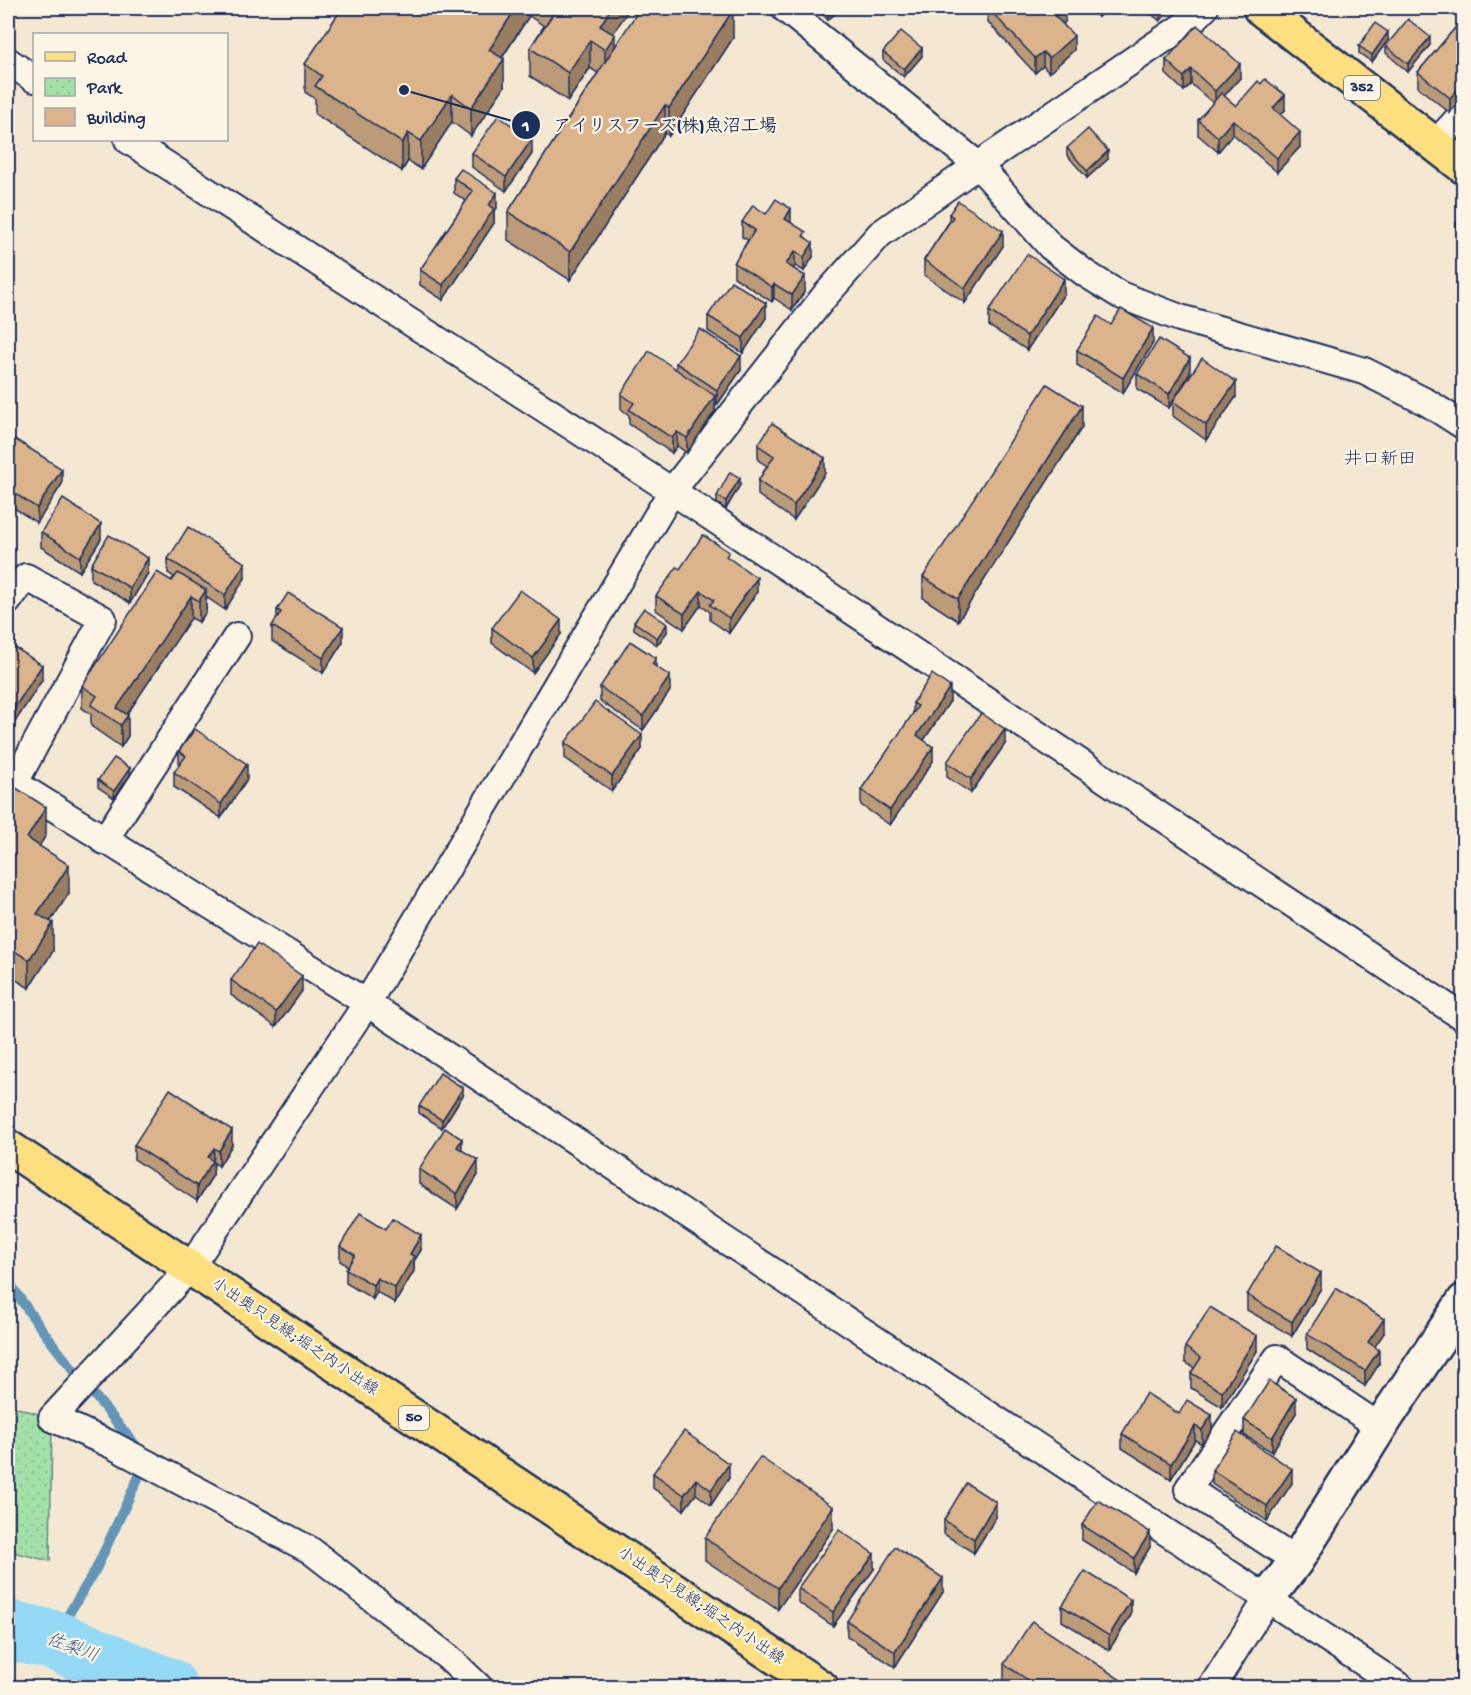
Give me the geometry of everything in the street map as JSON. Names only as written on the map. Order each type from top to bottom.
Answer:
[{"type":"main road","name":"352","points":[[1260,8],[1464,167]]},
{"type":"main road","name":"小出奥只見線;堀之内小出線","points":[[8,1147],[822,1688]]},
{"type":"street","points":[[784,8],[978,165],[1051,247],[1086,274],[1120,295],[1180,318],[1364,371],[1428,403],[1464,426]]},
{"type":"street","points":[[480,1688],[449,1658],[310,1550],[112,1446],[52,1418],[189,1269],[367,1003],[672,491],[824,297],[880,234],[1195,18],[1205,8]]},
{"type":"street","points":[[8,61],[33,78]]},
{"type":"street","points":[[1435,144],[1464,112]]},
{"type":"street","points":[[130,141],[672,491],[1464,1018]]},
{"type":"street","points":[[8,601],[26,577],[103,619],[11,782],[367,1003],[1402,1688]]},
{"type":"street","points":[[104,841],[237,636]]},
{"type":"street","points":[[1211,1688],[1464,1301]]},
{"type":"street","points":[[1296,1561],[1188,1489],[1277,1358],[1380,1427]]},
{"type":"green space","points":[[8,1405],[52,1418],[50,1561],[8,1551]]},
{"type":"building","points":[[342,8],[516,8],[489,50],[504,59],[471,108],[452,94],[421,141],[408,133],[402,143],[315,86],[322,76],[305,64]]},
{"type":"building","points":[[557,8],[611,8],[600,26],[615,35],[605,50],[590,40],[568,73],[530,48]]},
{"type":"building","points":[[640,8],[730,8],[733,10],[669,108],[665,105],[570,252],[508,212]]},
{"type":"building","points":[[988,8],[1064,8],[1055,16],[1074,36],[1049,58],[1043,52],[1035,58]]},
{"type":"building","points":[[1408,19],[1430,37],[1408,64],[1386,46]]},
{"type":"building","points":[[1375,23],[1388,32],[1372,55],[1359,46]]},
{"type":"building","points":[[1197,25],[1240,64],[1215,91],[1191,69],[1184,77],[1166,60]]},
{"type":"building","points":[[1455,28],[1464,35],[1464,82],[1450,98],[1418,72]]},
{"type":"building","points":[[901,31],[922,48],[904,69],[883,52]]},
{"type":"building","points":[[1265,79],[1285,95],[1273,108],[1300,132],[1277,158],[1233,120],[1218,137],[1198,120],[1221,93],[1236,106],[1258,81],[1261,84]]},
{"type":"building","points":[[498,116],[532,139],[506,177],[472,153]]},
{"type":"building","points":[[1088,129],[1108,151],[1087,171],[1067,148]]},
{"type":"building","points":[[461,169],[497,193],[489,205],[494,209],[443,285],[420,270],[473,191],[454,178]]},
{"type":"building","points":[[776,199],[791,209],[785,219],[806,232],[803,236],[813,243],[804,257],[795,251],[786,264],[805,276],[792,295],[774,284],[772,287],[734,263],[755,230],[742,222],[753,205],[766,214]]},
{"type":"building","points":[[958,201],[1003,231],[965,288],[924,260],[953,217],[949,214]]},
{"type":"building","points":[[1462,216],[1464,217],[1464,228],[1456,223]]},
{"type":"building","points":[[1027,254],[1064,279],[1027,336],[989,311]]},
{"type":"building","points":[[731,281],[766,303],[743,338],[708,316]]},
{"type":"building","points":[[1121,309],[1153,328],[1123,378],[1077,350],[1098,316],[1111,325]]},
{"type":"building","points":[[700,329],[741,356],[717,390],[676,363]]},
{"type":"building","points":[[1159,339],[1190,358],[1169,394],[1137,374]]},
{"type":"building","points":[[649,351],[715,396],[687,438],[677,432],[672,438],[629,410],[634,403],[621,394]]},
{"type":"building","points":[[1202,358],[1236,382],[1206,425],[1173,401]]},
{"type":"building","points":[[1047,384],[1082,406],[958,599],[923,577]]},
{"type":"building","points":[[772,423],[825,458],[794,505],[758,481],[774,456],[758,445]]},
{"type":"building","points":[[13,438],[62,469],[37,508],[8,489],[8,446]]},
{"type":"building","points":[[730,472],[740,478],[726,501],[717,496]]},
{"type":"building","points":[[63,499],[101,524],[80,557],[41,532]]},
{"type":"building","points":[[188,527],[245,563],[225,595],[168,559]]},
{"type":"building","points":[[109,535],[148,558],[130,588],[91,565]]},
{"type":"building","points":[[703,535],[729,552],[726,556],[757,578],[729,618],[710,605],[714,600],[701,591],[684,614],[656,596],[677,567],[680,569]]},
{"type":"building","points":[[157,572],[172,581],[178,573],[206,590],[199,601],[191,596],[117,708],[128,715],[121,725],[91,705],[97,696],[82,686]]},
{"type":"building","points":[[520,590],[561,620],[533,658],[492,628]]},
{"type":"building","points":[[288,593],[343,627],[323,658],[272,626],[281,612],[277,610]]},
{"type":"building","points":[[644,608],[667,624],[657,638],[634,622]]},
{"type":"building","points":[[630,641],[656,658],[652,664],[670,676],[643,716],[600,687]]},
{"type":"building","points":[[8,643],[42,665],[15,707],[8,703]]},
{"type":"building","points":[[932,674],[950,687],[917,735],[933,747],[890,810],[861,790],[918,706],[913,703]]},
{"type":"building","points":[[595,702],[642,735],[612,776],[565,743]]},
{"type":"building","points":[[981,713],[1005,729],[971,779],[947,762]]},
{"type":"building","points":[[195,729],[247,764],[221,804],[174,772],[186,756],[179,751]]},
{"type":"building","points":[[114,758],[130,768],[114,791],[98,780]]},
{"type":"building","points":[[13,786],[46,807],[27,838],[69,865],[37,914],[53,923],[29,960],[10,948],[8,953],[8,794]]},
{"type":"building","points":[[257,944],[302,976],[276,1012],[231,980]]},
{"type":"building","points":[[440,1073],[463,1088],[442,1120],[419,1106]]},
{"type":"building","points":[[170,1089],[232,1130],[219,1151],[214,1148],[208,1157],[213,1161],[197,1186],[134,1145]]},
{"type":"building","points":[[445,1128],[462,1139],[457,1147],[478,1160],[457,1194],[419,1169]]},
{"type":"building","points":[[360,1213],[386,1229],[393,1218],[421,1235],[410,1254],[414,1256],[395,1288],[377,1278],[373,1285],[346,1269],[355,1255],[340,1246]]},
{"type":"building","points":[[1276,1246],[1321,1273],[1292,1322],[1247,1295]]},
{"type":"building","points":[[1336,1288],[1384,1319],[1368,1342],[1379,1350],[1365,1371],[1307,1334]]},
{"type":"building","points":[[1210,1307],[1257,1336],[1222,1392],[1191,1373],[1201,1358],[1185,1347]]},
{"type":"building","points":[[1269,1381],[1296,1398],[1272,1438],[1244,1420]]},
{"type":"building","points":[[1146,1393],[1179,1414],[1187,1400],[1212,1415],[1202,1430],[1195,1426],[1171,1464],[1122,1434]]},
{"type":"building","points":[[684,1431],[729,1464],[711,1490],[696,1479],[684,1495],[653,1473]]},
{"type":"building","points":[[1237,1432],[1292,1469],[1267,1506],[1212,1470]]},
{"type":"building","points":[[760,1457],[833,1507],[778,1588],[705,1538]]},
{"type":"building","points":[[966,1483],[996,1502],[974,1539],[944,1520]]},
{"type":"building","points":[[1098,1500],[1150,1532],[1134,1558],[1082,1525]]},
{"type":"building","points":[[839,1530],[874,1554],[833,1612],[798,1588]]},
{"type":"building","points":[[895,1547],[943,1578],[895,1652],[847,1621]]},
{"type":"building","points":[[1085,1571],[1131,1600],[1109,1636],[1062,1606]]},
{"type":"building","points":[[1032,1621],[1130,1686],[1129,1688],[1040,1688],[1004,1664]]},
{"type":"waterway","points":[[8,1280],[57,1349],[147,1459],[96,1569],[53,1640]]},
{"type":"waterway","name":"佐梨川","points":[[8,1630],[53,1640],[168,1688]]},
{"type":"place","name":"アイリスフーズ(株)魚沼工場","points":[[404,90]]},
{"type":"district","name":"井口新田","points":[[1380,460]]}]
